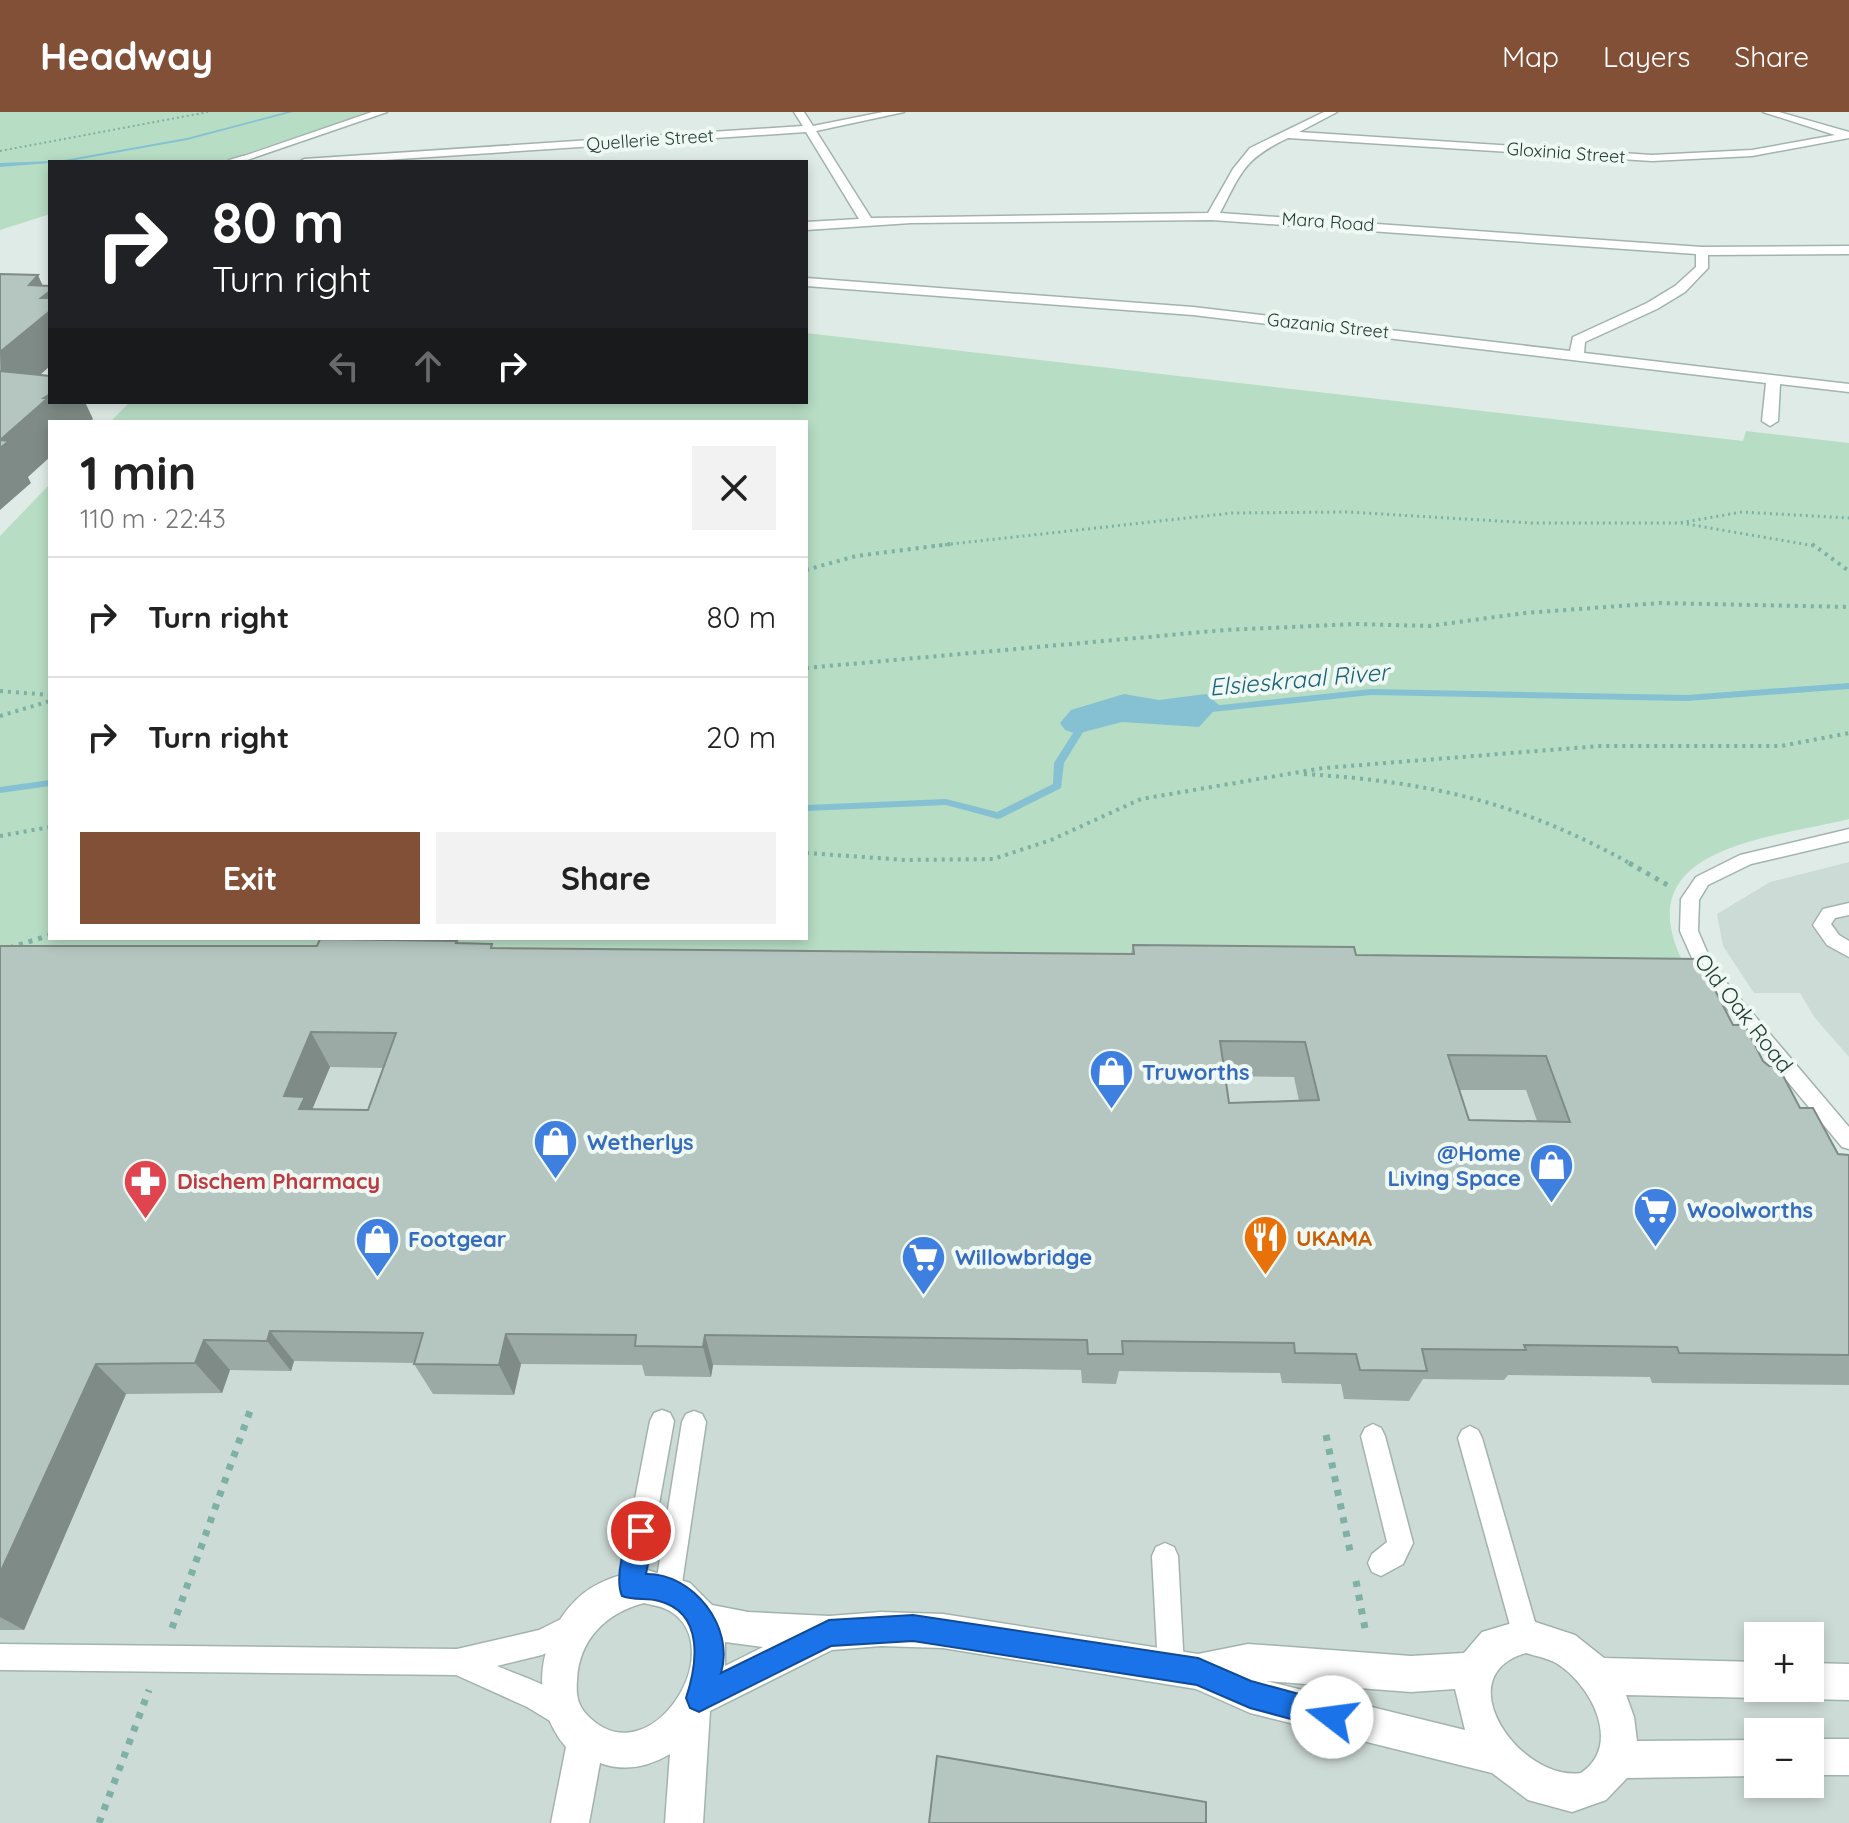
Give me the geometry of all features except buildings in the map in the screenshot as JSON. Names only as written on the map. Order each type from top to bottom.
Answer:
[{"type":"street","points":[[246,160],[382,112]]},
{"type":"street","points":[[799,112],[866,220]]},
{"type":"street","name":"Quellerie Street","points":[[335,160],[812,129],[899,112]]},
{"type":"street","points":[[1212,216],[1246,157],[1282,134],[1332,112]]},
{"type":"street","points":[[1768,112],[1848,134]]},
{"type":"street","name":"Gloxinia Street","points":[[1282,134],[1652,158],[1752,153],[1848,134]]},
{"type":"street","name":"Mara Road","points":[[808,226],[866,220],[1212,216],[1345,223],[1702,251],[1849,250]]},
{"type":"street","points":[[1577,356],[1578,340],[1680,289],[1702,268],[1702,251]]},
{"type":"street","name":"Gazania Street","points":[[808,282],[1193,311],[1849,388]]},
{"type":"street","points":[[1770,421],[1773,381]]},
{"type":"street","points":[[684,1823],[695,1705],[710,1666],[702,1621],[688,1602],[668,1590],[631,1587],[603,1598],[575,1625],[558,1668],[560,1701],[576,1727],[599,1747],[632,1751],[665,1738],[695,1705],[829,1633]]},
{"type":"street","points":[[702,1621],[748,1629],[829,1633],[881,1629],[943,1631],[1185,1669],[1250,1695],[1497,1756]]},
{"type":"street","points":[[1526,1636],[1563,1647],[1596,1676],[1617,1718],[1616,1760],[1607,1776],[1594,1788],[1575,1794],[1535,1786],[1497,1756],[1478,1721],[1474,1703],[1476,1670],[1490,1648],[1512,1637],[1526,1636]]},
{"type":"street","points":[[1185,1669],[1248,1662],[1411,1674],[1476,1670]]},
{"type":"street","points":[[1596,1676],[1744,1680]]},
{"type":"street","points":[[1824,1681],[1849,1682]]},
{"type":"street","points":[[570,1823],[576,1727]]},
{"type":"street","points":[[1824,1757],[1849,1757]]},
{"type":"street","points":[[1616,1760],[1744,1758]]},
{"type":"lane","points":[[1690,899],[1702,881],[1746,859],[1849,835]]},
{"type":"lane","name":"Old Oak Road","points":[[1690,899],[1689,931],[1694,951],[1706,971],[1849,1141]]},
{"type":"lane","points":[[1849,909],[1829,913],[1822,925],[1833,940],[1849,950]]},
{"type":"lane","points":[[631,1587],[662,1421]]},
{"type":"lane","points":[[668,1590],[694,1422]]},
{"type":"lane","points":[[1373,1436],[1400,1543],[1394,1555],[1381,1563]]},
{"type":"lane","points":[[1470,1438],[1526,1636]]},
{"type":"lane","points":[[1165,1556],[1185,1669]]},
{"type":"lane","points":[[0,1657],[457,1662],[542,1642],[575,1625]]},
{"type":"lane","points":[[457,1662],[537,1697],[576,1727]]},
{"type":"path","points":[[0,151],[208,112]]},
{"type":"path","points":[[1679,523],[1701,514],[1761,511],[1849,518]]},
{"type":"path","points":[[808,569],[856,556],[911,548],[1232,513],[1348,512],[1532,523],[1679,523],[1811,543],[1849,571]]},
{"type":"path","points":[[808,668],[1240,629],[1356,624],[1429,626],[1645,604],[1849,607]]},
{"type":"path","points":[[0,691],[48,698]]},
{"type":"path","points":[[0,716],[48,699]]},
{"type":"path","points":[[808,853],[906,860],[993,859],[1051,840],[1141,799],[1295,773],[1600,746],[1781,746],[1849,733]]},
{"type":"path","points":[[1295,773],[1436,787],[1485,799],[1583,837],[1690,899]]},
{"type":"path","points":[[0,836],[29,828],[48,827]]},
{"type":"path","points":[[0,951],[48,936]]},
{"type":"path","points":[[99,1823],[250,1411]]},
{"type":"path","points":[[1326,1435],[1352,1562]]},
{"type":"path","points":[[1355,1576],[1368,1643]]},
{"type":"shaded area","points":[[1849,862],[1849,1057],[1815,1018],[1800,993],[1754,993],[1723,946],[1717,914],[1770,882]]},
{"type":"shaded area","points":[[0,963],[1677,982],[1849,1188],[1849,1823],[0,1823]]},
{"type":"green space","points":[[0,112],[370,112],[226,160],[48,160],[48,215],[0,230]]},
{"type":"green space","points":[[808,333],[1743,441],[1746,431],[1849,443],[1849,819],[1745,843],[1713,856],[1688,873],[1673,896],[1671,928],[1686,968],[0,963],[0,536],[48,486],[48,940],[808,940],[808,420],[112,420],[128,404],[808,404]]},
{"type":"water","points":[[1124,694],[1159,700],[1206,694],[1219,705],[1199,727],[1122,722],[1076,734],[1065,730],[1060,723],[1071,710]]},
{"type":"waterway","points":[[66,160],[187,139],[291,112]]},
{"type":"waterway","points":[[0,165],[48,162]]},
{"type":"waterway","name":"Elsieskraal River","points":[[1203,710],[1371,692],[1687,698],[1849,686]]},
{"type":"waterway","name":"Elsieskraal River","points":[[808,808],[946,802],[998,816],[1058,786],[1059,763],[1083,724]]},
{"type":"waterway","name":"Elsieskraal River","points":[[0,790],[48,783]]},
{"type":"place","name":"Truworths","points":[[1111,1111]]},
{"type":"place","name":"Wetherlys","points":[[556,1181]]},
{"type":"place","name":"@Home Living Space","points":[[1552,1205]]},
{"type":"place","name":"Dischem Pharmacy","points":[[146,1220]]},
{"type":"place","name":"Woolworths","points":[[1656,1249]]},
{"type":"place","name":"UKAMA","points":[[1265,1277]]},
{"type":"place","name":"Footgear","points":[[377,1278]]},
{"type":"place","name":"Willowbridge","points":[[924,1296]]},
{"type":"route","points":[[641,1531],[631,1587],[656,1587],[678,1595],[695,1610],[707,1635],[710,1666],[699,1698],[829,1633],[913,1628],[1198,1672],[1250,1695],[1332,1717]]}]
